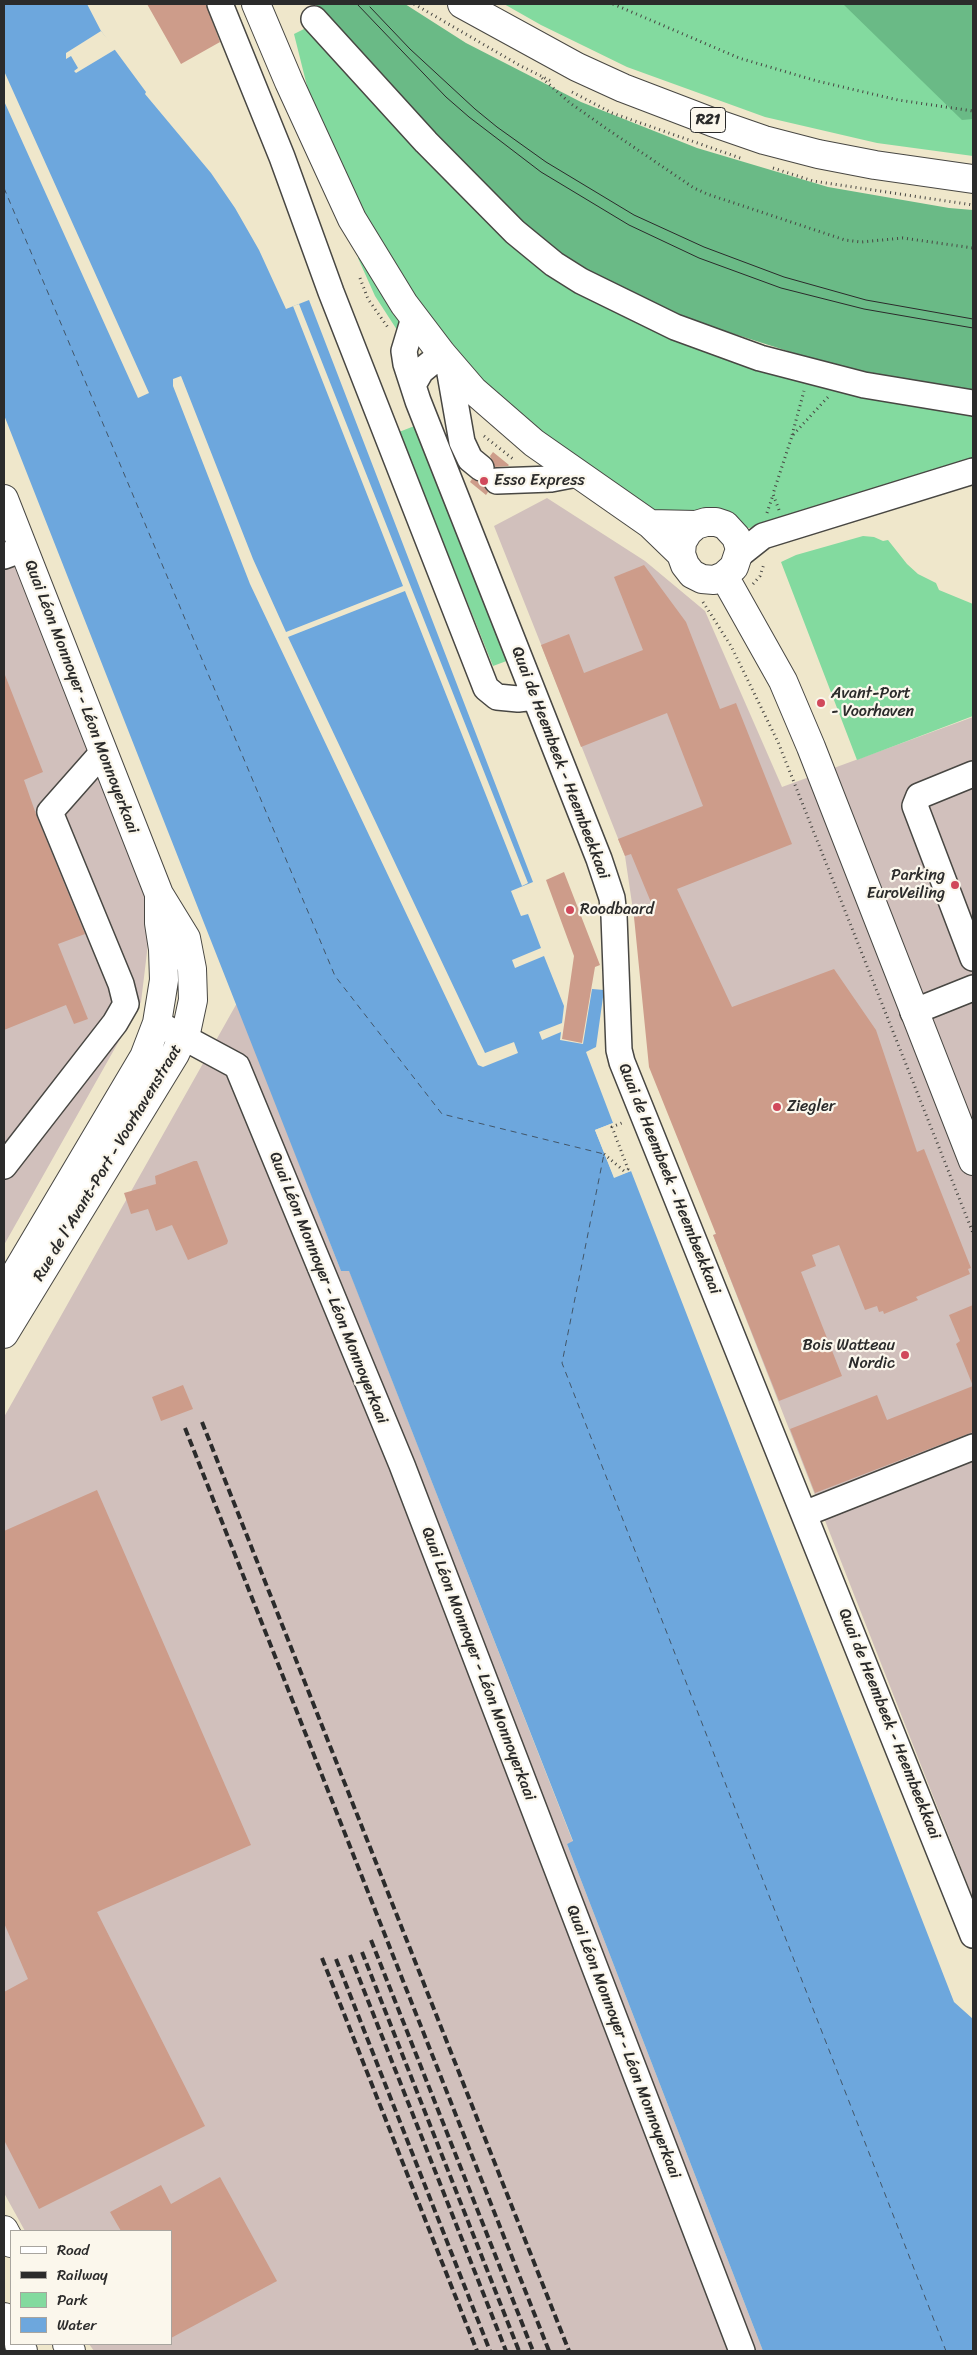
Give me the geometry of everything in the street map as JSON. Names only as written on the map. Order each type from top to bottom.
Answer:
[{"type":"main road","points":[[256,4],[317,145],[352,219],[414,318],[445,358],[495,410],[577,474],[650,524],[682,554]]},
{"type":"main road","points":[[276,4],[290,41],[317,145]]},
{"type":"main road","name":"R21","points":[[462,4],[577,67],[623,88],[764,140],[818,154],[875,165],[973,179]]},
{"type":"main road","name":"Quai Léon Monnoyer - Léon Monnoyerkaai","points":[[4,499],[14,553],[102,752],[159,894]]},
{"type":"main road","points":[[650,524],[696,525],[716,522],[725,525],[732,554],[833,801],[913,1012],[973,1161]]},
{"type":"main road","points":[[696,525],[685,537],[682,554],[685,565],[697,576],[714,580],[732,554]]},
{"type":"main road","name":"Rue de l'Avant-Port - Voorhavenstraat","points":[[4,1293],[144,1058],[157,1023],[164,980],[164,949],[158,923],[159,894]]},
{"type":"main road","name":"Rue de l'Avant-Port - Voorhavenstraat","points":[[4,1334],[166,1070],[187,1028],[193,1000],[192,969],[186,938],[159,894]]},
{"type":"main road","points":[[4,2230],[10,2241]]},
{"type":"main road","points":[[4,2317],[10,2328]]},
{"type":"street","points":[[220,4],[282,157],[331,292],[486,688],[496,697],[518,699],[535,697]]},
{"type":"street","points":[[314,19],[433,149],[514,232],[554,264],[581,281],[675,327],[760,358],[844,380],[973,403]]},
{"type":"street","name":"Quai de Heembeek - Heembeekkaai","points":[[414,318],[404,351],[413,385],[599,859],[612,898],[622,1062],[973,1935]]},
{"type":"street","points":[[413,385],[421,371],[445,358],[462,442],[470,458],[489,474],[552,479],[577,474]]},
{"type":"street","points":[[732,554],[763,536],[973,471]]},
{"type":"street","points":[[4,1166],[115,1023],[126,1004],[121,984],[50,812],[102,752]]},
{"type":"street","points":[[973,774],[919,796],[915,806],[973,958]]},
{"type":"street","points":[[913,1012],[972,993]]},
{"type":"street","name":"Quai Léon Monnoyer - Léon Monnoyerkaai","points":[[157,1023],[237,1066],[402,1465],[742,2351]]},
{"type":"street","points":[[804,1514],[973,1447]]},
{"type":"path","points":[[414,4],[538,74],[570,103],[607,130],[706,194],[845,240],[861,242],[903,238],[973,248]]},
{"type":"path","points":[[613,4],[739,58],[817,81],[898,100],[973,111]]},
{"type":"path","points":[[779,512],[773,494],[810,372]]},
{"type":"path","points":[[792,436],[844,380]]},
{"type":"path","points":[[709,609],[754,689],[778,742],[973,1233]]},
{"type":"path","points":[[604,1154],[624,1171],[628,1169],[612,1127],[614,1126]]},
{"type":"shaded area","points":[[547,498],[645,561],[705,611],[782,787],[973,717],[973,1898],[713,1235],[716,1234],[634,917],[625,856],[494,526]]},
{"type":"shaded area","points":[[4,514],[154,894],[141,1002],[4,1245]]},
{"type":"shaded area","points":[[237,1003],[341,1271],[349,1270],[573,1842],[567,1844],[763,2351],[94,2351],[90,2345],[172,2345],[172,2230],[24,2230],[4,2193],[4,1417]]},
{"type":"green space","points":[[315,4],[405,4],[466,43],[581,102],[697,148],[828,187],[949,208],[973,210],[973,390],[825,363],[678,316],[609,285],[559,254],[521,224],[352,53]]},
{"type":"green space","points":[[504,4],[973,4],[973,156],[877,143],[765,117],[627,67],[541,25]]},
{"type":"green space","points":[[843,4],[973,4],[973,119],[962,120]]},
{"type":"green space","points":[[312,25],[639,317],[973,409],[973,461],[759,527],[748,528],[667,513],[633,502],[479,384],[389,267],[312,106],[294,34]]},
{"type":"green space","points":[[362,256],[401,316],[399,333],[375,296],[358,258]]},
{"type":"green space","points":[[417,425],[512,659],[493,666],[399,432]]},
{"type":"green space","points":[[863,536],[874,537],[883,541],[888,540],[907,564],[918,574],[936,583],[939,590],[973,604],[973,716],[857,760],[781,562],[796,555]]},
{"type":"water","points":[[4,4],[87,4],[101,31],[146,92],[145,94],[211,173],[235,208],[259,250],[286,309],[309,300],[533,882],[511,891],[521,916],[528,914],[541,948],[512,960],[515,968],[544,956],[564,1006],[562,1023],[539,1032],[542,1040],[561,1032],[560,1040],[583,1044],[592,989],[604,990],[596,1047],[586,1052],[613,1123],[595,1130],[614,1177],[631,1171],[954,2002],[973,2019],[973,2351],[763,2351],[567,1844],[573,1841],[349,1271],[341,1271],[4,415]]},
{"type":"pier","points":[[101,31],[116,49],[76,73],[74,71],[78,68],[71,56],[66,59],[66,53]]},
{"type":"pier","points":[[4,71],[149,393],[138,398],[4,101]]},
{"type":"pier","points":[[299,304],[528,883],[522,886],[405,591],[288,637],[485,1053],[514,1042],[518,1053],[483,1067],[478,1065],[250,584],[173,386],[173,379],[181,376],[253,559],[286,632],[403,586],[293,306]]},
{"type":"pier","points":[[613,1123],[614,1125],[598,1131],[615,1174],[630,1168],[631,1171],[614,1178],[595,1130]]},
{"type":"building","points":[[147,4],[206,4],[220,42],[181,64]]},
{"type":"building","points":[[493,452],[509,465],[495,467],[490,456]]},
{"type":"building","points":[[472,479],[483,482],[488,492],[486,495],[470,482]]},
{"type":"building","points":[[644,565],[686,622],[720,709],[736,703],[792,844],[677,889],[732,1007],[834,969],[876,1030],[917,1152],[924,1149],[971,1268],[968,1269],[970,1274],[916,1297],[918,1300],[884,1314],[883,1311],[879,1312],[877,1306],[865,1310],[839,1245],[812,1255],[816,1266],[801,1272],[842,1376],[779,1401],[713,1235],[716,1234],[649,1067],[634,917],[655,912],[631,854],[625,856],[618,839],[703,806],[667,713],[581,747],[541,645],[569,634],[584,673],[643,650],[614,577]]},
{"type":"building","points":[[5,675],[43,772],[24,780],[37,817],[85,934],[58,944],[88,1019],[74,1024],[66,1005],[4,1030]]},
{"type":"building","points":[[564,872],[600,965],[595,967],[582,1043],[562,1039],[574,956],[546,880]]},
{"type":"building","points":[[197,1161],[228,1241],[227,1244],[188,1260],[172,1225],[156,1231],[148,1209],[131,1214],[124,1193],[156,1184],[155,1176]]},
{"type":"building","points":[[973,1305],[973,1386],[956,1344],[960,1341],[949,1315]]},
{"type":"building","points":[[183,1385],[193,1409],[161,1421],[152,1397]]},
{"type":"building","points":[[973,1386],[973,1432],[815,1493],[790,1429],[877,1395],[887,1420]]},
{"type":"building","points":[[97,1490],[251,1845],[97,1912],[205,2126],[39,2209],[4,2140],[4,1992],[28,1979],[4,1923],[4,1531]]},
{"type":"building","points":[[220,2177],[277,2281],[172,2337],[172,2230],[120,2230],[110,2212],[161,2185],[171,2204]]},
{"type":"ferry route","points":[[4,188],[335,976],[442,1114],[604,1154],[562,1363],[946,2351]]},
{"type":"tram line","points":[[357,4],[446,97],[469,117],[541,172],[629,225],[699,258],[781,288],[864,309],[973,328]]},
{"type":"tram line","points":[[370,7],[410,49],[497,127],[546,162],[634,215],[704,247],[784,277],[866,300],[973,319]]},
{"type":"railway","points":[[202,1422],[569,2351]]},
{"type":"railway","points":[[185,1428],[549,2351]]},
{"type":"railway","points":[[371,1940],[533,2351]]},
{"type":"railway","points":[[362,1952],[519,2351]]},
{"type":"railway","points":[[350,1955],[506,2351]]},
{"type":"railway","points":[[322,1958],[477,2351]]},
{"type":"railway","points":[[336,1959],[490,2351]]},
{"type":"place","name":"Esso Express","points":[[484,481]]},
{"type":"place","name":"Avant-Port - Voorhaven","points":[[821,703]]},
{"type":"place","name":"Parking EuroVeiling","points":[[955,885]]},
{"type":"place","name":"Roodbaard","points":[[570,910]]},
{"type":"place","name":"Ziegler","points":[[777,1107]]},
{"type":"place","name":"Bois Watteau Nordic","points":[[905,1355]]}]
